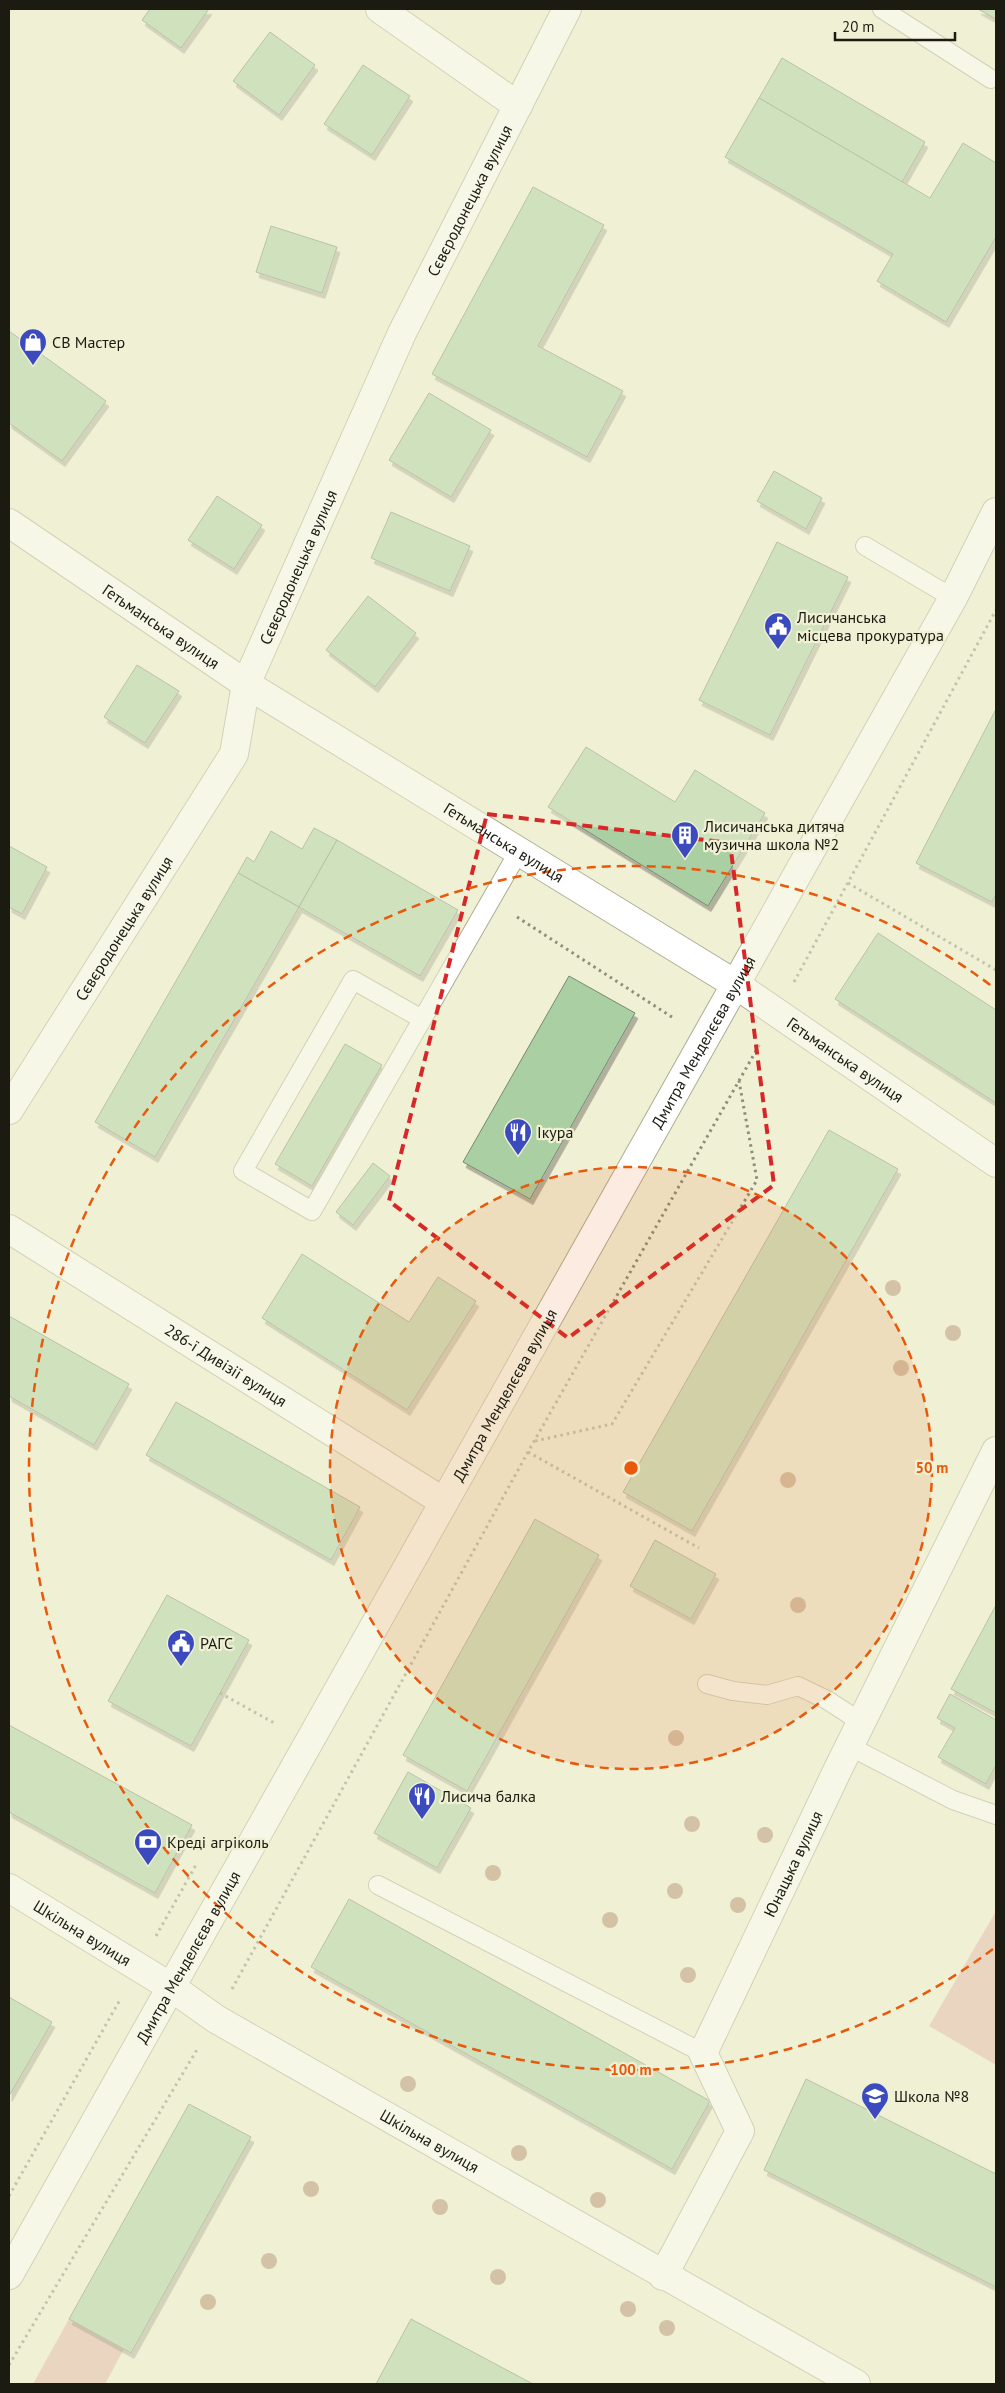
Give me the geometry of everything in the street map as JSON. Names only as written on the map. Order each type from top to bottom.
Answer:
[{"type":"street","points":[[380,9],[518,106]]},
{"type":"street","name":"Сєвєродонецька вулиця","points":[[9,1110],[234,754],[246,684],[402,334],[567,9]]},
{"type":"street","name":"Дмитра Менделєєва вулиця","points":[[9,2275],[953,598],[996,512]]},
{"type":"street","name":"Гетьманська вулиця","points":[[9,522],[246,684],[735,984],[996,1164]]},
{"type":"street","name":"286-ї Дивізії вулиця","points":[[9,1229],[444,1502]]},
{"type":"street","name":"Юнацька вулиця","points":[[703,2053],[855,1734],[996,1450]]},
{"type":"street","name":"Шкільна вулиця","points":[[9,1888],[171,1987],[216,2019],[663,2276],[856,2384]]},
{"type":"street","points":[[663,2276],[740,2131],[703,2053]]},
{"type":"lane","points":[[882,9],[991,79]]},
{"type":"lane","points":[[865,546],[953,598]]},
{"type":"lane","points":[[422,1019],[353,980],[242,1171],[312,1211],[519,851]]},
{"type":"lane","points":[[707,1684],[733,1691],[767,1695],[798,1686],[827,1700],[855,1734],[953,1800],[996,1815]]},
{"type":"lane","points":[[378,1885],[703,2053]]},
{"type":"path","points":[[9,2365],[216,2019],[534,1441],[777,1012],[996,610]]},
{"type":"path","points":[[848,883],[996,970]]},
{"type":"path","points":[[490,900],[676,1020],[671,1028]]},
{"type":"path","points":[[534,1441],[612,1424],[757,1180],[739,1080]]},
{"type":"path","points":[[528,1452],[699,1548]]},
{"type":"path","points":[[220,1693],[276,1724]]},
{"type":"path","points":[[272,1732],[281,1715]]},
{"type":"path","points":[[9,2196],[198,1863]]},
{"type":"highlighted area","points":[[487,814],[730,843],[774,1185],[568,1338],[389,1201]]},
{"type":"shaded area","points":[[996,1911],[996,2065],[929,2026]]},
{"type":"shaded area","points":[[69,2319],[124,2349],[105,2384],[33,2384]]},
{"type":"building","points":[[150,9],[209,9],[181,48],[142,20]]},
{"type":"building","points":[[978,9],[996,9],[996,19]]},
{"type":"building","points":[[270,32],[315,65],[279,115],[233,81]]},
{"type":"building","points":[[782,58],[925,142],[902,182],[759,98]]},
{"type":"building","points":[[363,65],[410,96],[372,155],[324,124]]},
{"type":"building","points":[[759,98],[930,198],[963,143],[996,163],[996,237],[946,322],[877,281],[893,254],[725,157]]},
{"type":"building","points":[[533,187],[604,225],[538,346],[623,391],[587,457],[432,374]]},
{"type":"building","points":[[271,226],[337,247],[322,293],[256,272]]},
{"type":"building","name":"СВ Мастер","points":[[9,331],[106,401],[62,461],[9,423]]},
{"type":"building","points":[[429,393],[491,430],[451,497],[389,460]]},
{"type":"building","points":[[774,471],[822,498],[806,529],[757,501]]},
{"type":"building","points":[[217,496],[262,525],[234,569],[188,540]]},
{"type":"building","points":[[391,512],[470,546],[450,591],[371,558]]},
{"type":"building","points":[[777,542],[848,577],[770,735],[699,700]]},
{"type":"building","points":[[368,596],[416,633],[375,687],[326,650]]},
{"type":"building","points":[[137,665],[179,691],[145,743],[104,717]]},
{"type":"building","points":[[996,709],[996,894],[992,902],[916,863]]},
{"type":"building","name":"Лисичанська дитяча музична школа №2","points":[[586,747],[675,802],[695,770],[765,813],[708,906],[548,807]]},
{"type":"building","points":[[314,828],[337,840],[299,907],[238,873],[247,857],[254,862],[271,831],[302,849]]},
{"type":"building","points":[[337,840],[458,910],[420,976],[299,907]]},
{"type":"building","points":[[9,846],[47,867],[22,914],[9,907]]},
{"type":"building","points":[[238,873],[299,907],[155,1157],[95,1122]]},
{"type":"building","points":[[878,933],[996,1010],[996,1103],[835,999]]},
{"type":"building","points":[[569,976],[635,1013],[530,1199],[463,1162]]},
{"type":"building","points":[[345,1044],[382,1065],[312,1186],[275,1164]]},
{"type":"building","points":[[829,1130],[898,1169],[692,1531],[623,1492]]},
{"type":"building","points":[[373,1163],[390,1176],[353,1225],[336,1212]]},
{"type":"building","points":[[302,1254],[409,1322],[438,1277],[476,1301],[407,1410],[262,1318]]},
{"type":"building","points":[[9,1316],[129,1384],[94,1445],[9,1396]]},
{"type":"building","points":[[176,1402],[360,1507],[331,1560],[146,1455]]},
{"type":"building","points":[[535,1519],[599,1555],[467,1791],[403,1755]]},
{"type":"building","points":[[655,1540],[716,1574],[691,1619],[630,1586]]},
{"type":"building","name":"РАГС","points":[[167,1595],[249,1640],[191,1746],[108,1701]]},
{"type":"building","points":[[996,1605],[996,1713],[951,1689]]},
{"type":"building","points":[[950,1694],[996,1720],[996,1765],[986,1784],[938,1757],[955,1728],[937,1718]]},
{"type":"building","points":[[9,1725],[192,1825],[155,1893],[9,1812]]},
{"type":"building","name":"Лисича балка","points":[[408,1772],[471,1808],[437,1868],[374,1833]]},
{"type":"building","points":[[349,1899],[710,2101],[672,2169],[311,1967]]},
{"type":"building","points":[[9,1997],[52,2022],[9,2096]]},
{"type":"building","points":[[806,2079],[996,2174],[996,2287],[764,2170]]},
{"type":"building","points":[[189,2104],[251,2137],[131,2353],[69,2319]]},
{"type":"building","points":[[411,2319],[533,2384],[376,2384]]},
{"type":"place","name":"СВ Мастер","points":[[33,366]]},
{"type":"place","name":"Лисичанська місцева прокуратура","points":[[778,650]]},
{"type":"place","name":"Лисичанська дитяча музична школа №2","points":[[685,859]]},
{"type":"place","name":"Ікура","points":[[518,1156]]},
{"type":"place","name":"РАГС","points":[[181,1667]]},
{"type":"place","name":"Лисича балка","points":[[422,1820]]},
{"type":"place","name":"Креді агріколь","points":[[148,1866]]},
{"type":"place","name":"Школа №8","points":[[875,2120]]}]
